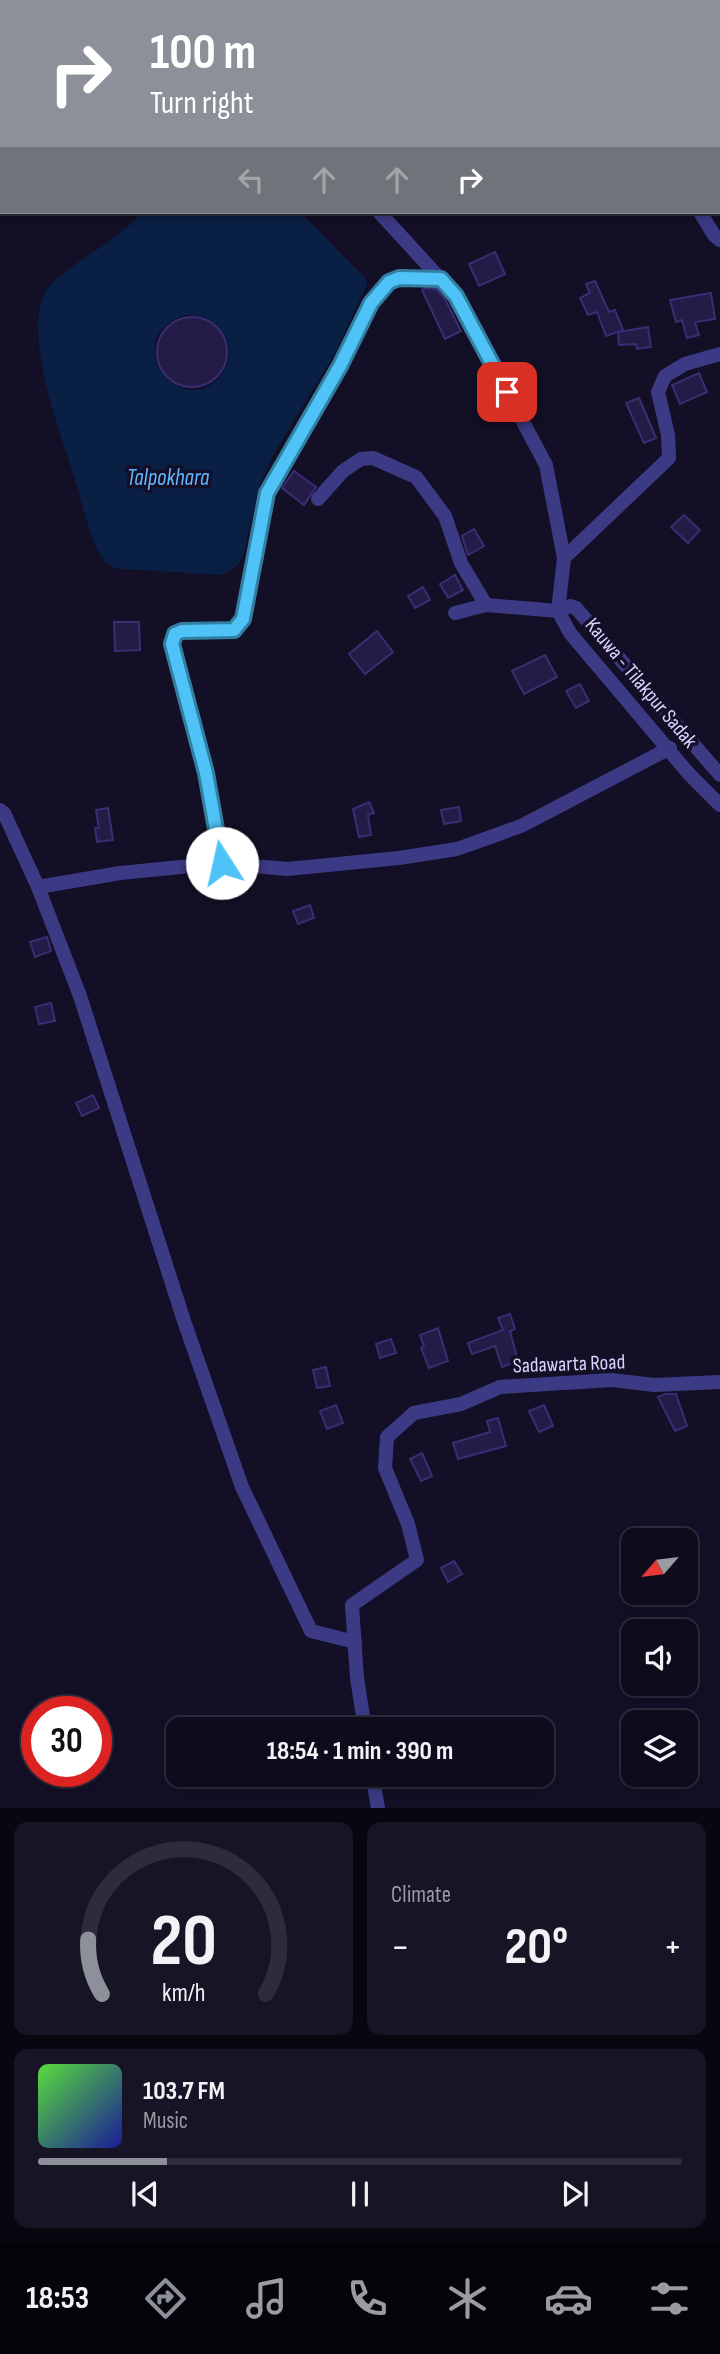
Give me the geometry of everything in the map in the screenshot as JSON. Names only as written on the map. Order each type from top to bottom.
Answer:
[{"type":"street","name":"Kauwa - Tilakpur Sadak","points":[[381,214],[456,296],[546,465],[564,558],[558,611],[570,634],[670,748],[689,774],[720,805]]},
{"type":"street","points":[[701,214],[720,240]]},
{"type":"street","points":[[222,863],[206,773],[172,644],[175,634],[182,631],[234,630],[243,619],[267,493],[340,366],[371,303],[389,282],[399,278],[441,279]]},
{"type":"street","points":[[564,558],[669,458],[668,435],[658,392],[665,376],[685,364],[720,354]]},
{"type":"street","points":[[318,499],[343,471],[361,459],[373,458],[416,477],[445,516],[461,563],[486,605]]},
{"type":"street","points":[[455,613],[486,605],[558,611],[570,606],[576,608],[720,775]]},
{"type":"street","points":[[38,887],[120,873],[222,863],[287,869],[399,858],[457,849],[521,826],[670,748]]},
{"type":"street","points":[[0,810],[4,813],[38,887],[80,996],[184,1321],[242,1487],[311,1632],[355,1642]]},
{"type":"street","name":"Sadawarta Road","points":[[363,1717],[357,1678],[352,1605],[417,1560],[408,1524],[385,1468],[387,1437],[414,1413],[461,1404],[500,1387],[612,1380],[654,1385],[720,1382]]},
{"type":"street","points":[[374,1787],[378,1808]]},
{"type":"water","name":"Talpokhara","points":[[139,214],[302,214],[366,279],[367,285],[334,355],[272,457],[259,487],[243,556],[238,565],[222,575],[122,569],[106,562],[92,536],[59,430],[39,345],[38,325],[44,294],[61,275],[118,234]],"holes":[[[185,315],[205,319],[226,339],[228,358],[225,368],[211,385],[195,390],[179,386],[165,375],[156,360],[155,344],[164,328]]]},
{"type":"building","points":[[495,252],[505,274],[479,286],[469,264]]},
{"type":"building","points":[[595,281],[609,312],[615,310],[623,330],[606,336],[597,312],[588,315],[580,298],[590,293],[586,284]]},
{"type":"building","points":[[436,289],[445,299],[461,331],[445,339],[422,290]]},
{"type":"building","points":[[711,293],[715,319],[695,322],[699,335],[687,338],[682,320],[676,322],[670,300]]},
{"type":"building","points":[[185,317],[199,317],[212,323],[221,332],[227,352],[225,365],[217,377],[199,387],[185,387],[172,381],[163,372],[157,359],[157,345],[163,332],[172,323]]},
{"type":"building","points":[[648,327],[651,347],[637,349],[636,344],[619,345],[618,332]]},
{"type":"building","points":[[699,373],[707,392],[680,404],[672,385]]},
{"type":"building","points":[[639,398],[656,438],[644,443],[626,403]]},
{"type":"building","points":[[294,471],[316,487],[304,505],[282,488]]},
{"type":"building","points":[[684,515],[700,530],[688,543],[671,527]]},
{"type":"building","points":[[474,529],[484,546],[468,555],[462,536]]},
{"type":"building","points":[[455,575],[463,590],[448,598],[440,584]]},
{"type":"building","points":[[423,587],[430,600],[415,608],[408,596]]},
{"type":"building","points":[[114,622],[139,622],[140,650],[115,651]]},
{"type":"building","points":[[377,631],[393,652],[365,674],[349,654]]},
{"type":"building","points":[[545,655],[557,677],[524,694],[512,671]]},
{"type":"building","points":[[580,684],[589,701],[576,708],[566,691]]},
{"type":"building","points":[[369,802],[374,813],[368,815],[371,835],[359,837],[353,809]]},
{"type":"building","points":[[459,807],[461,821],[444,824],[441,810]]},
{"type":"building","points":[[108,808],[113,840],[97,842],[95,828],[99,828],[96,810]]},
{"type":"building","points":[[310,905],[314,918],[298,924],[293,911]]},
{"type":"building","points":[[47,937],[51,951],[35,957],[30,942]]},
{"type":"building","points":[[51,1003],[55,1021],[39,1024],[35,1007]]},
{"type":"building","points":[[93,1095],[99,1108],[82,1116],[76,1103]]},
{"type":"building","points":[[510,1314],[515,1329],[510,1331],[518,1361],[502,1367],[495,1346],[472,1354],[468,1343],[503,1330],[498,1318]]},
{"type":"building","points":[[438,1328],[448,1361],[429,1368],[421,1348],[424,1346],[420,1335]]},
{"type":"building","points":[[391,1339],[396,1353],[380,1358],[376,1344]]},
{"type":"building","points":[[326,1367],[330,1386],[317,1388],[313,1370]]},
{"type":"building","points":[[676,1394],[687,1426],[675,1431],[658,1397]]},
{"type":"building","points":[[336,1405],[343,1423],[327,1429],[320,1411]]},
{"type":"building","points":[[544,1405],[553,1426],[539,1432],[529,1411]]},
{"type":"building","points":[[498,1418],[506,1446],[458,1459],[453,1443],[490,1432],[487,1421]]},
{"type":"building","points":[[422,1453],[432,1476],[421,1481],[410,1459]]},
{"type":"building","points":[[454,1561],[462,1574],[448,1582],[441,1568]]},
{"type":"route","points":[[222,863],[206,773],[172,644],[175,634],[182,631],[234,630],[243,619],[267,493],[340,366],[371,303],[389,282],[399,278],[441,279],[456,296],[507,392]]}]
